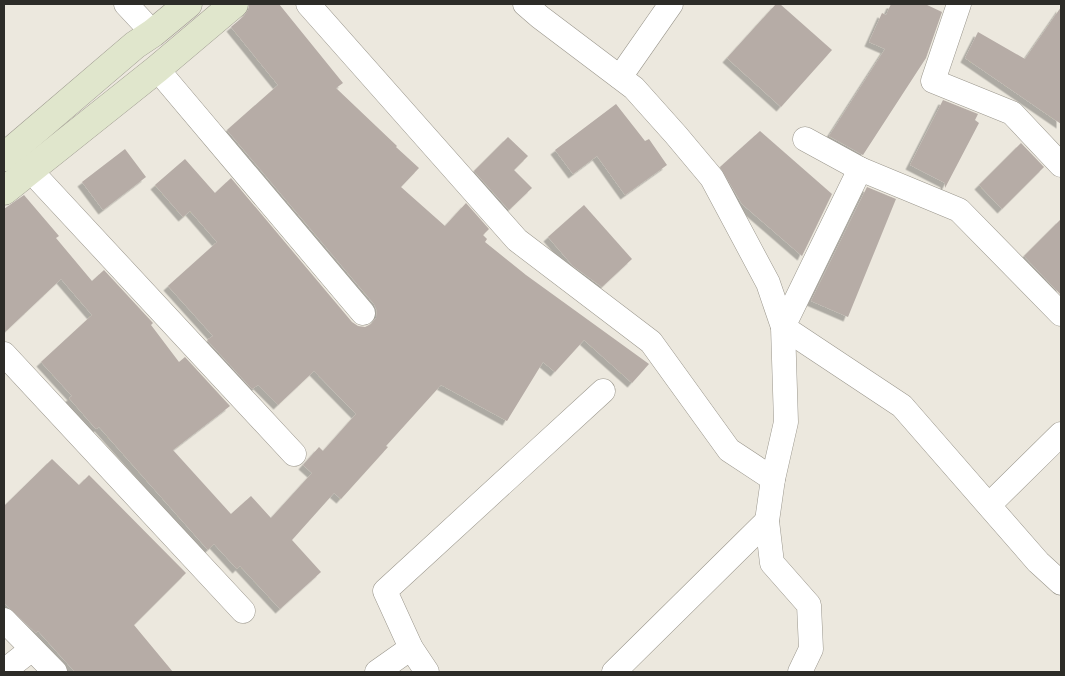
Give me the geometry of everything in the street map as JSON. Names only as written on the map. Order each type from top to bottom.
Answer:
[{"type":"main road","points":[[4,192],[12,155],[135,45],[153,33],[188,4]]},
{"type":"main road","points":[[12,155],[157,69],[234,4]]},
{"type":"street","points":[[126,4],[153,33]]},
{"type":"street","points":[[308,4],[517,240],[651,342],[729,450],[773,479]]},
{"type":"street","points":[[525,4],[634,88],[676,134],[712,178],[768,283],[783,327],[786,422],[773,479],[767,521],[772,563],[809,605],[812,649],[800,672]]},
{"type":"street","points":[[620,77],[671,4]]},
{"type":"street","points":[[959,4],[933,81],[1012,113],[1060,159]]},
{"type":"street","points":[[157,69],[363,313]]},
{"type":"street","points":[[805,140],[860,169],[959,210],[1061,314]]},
{"type":"street","points":[[12,155],[294,454]]},
{"type":"street","points":[[783,327],[860,169]]},
{"type":"street","points":[[783,327],[902,406],[1038,562],[1061,583]]},
{"type":"street","points":[[4,354],[243,611]]},
{"type":"street","points":[[427,672],[411,648],[385,590],[603,391]]},
{"type":"street","points":[[989,504],[1061,434]]},
{"type":"street","points":[[614,672],[767,521]]},
{"type":"street","points":[[4,620],[54,672]]},
{"type":"street","points":[[377,672],[411,648]]},
{"type":"street","points":[[4,671],[32,649]]},
{"type":"building","points":[[249,4],[279,4],[343,83],[336,88],[419,168],[401,187],[445,226],[466,203],[489,229],[483,235],[487,239],[485,242],[526,275],[649,364],[632,383],[584,340],[555,372],[543,362],[507,421],[441,385],[341,499],[334,493],[292,540],[321,572],[280,609],[240,566],[237,569],[214,544],[208,550],[99,427],[96,429],[69,398],[72,396],[41,362],[92,315],[61,279],[4,333],[4,209],[24,195],[59,236],[56,238],[92,281],[104,270],[153,323],[151,325],[179,362],[185,357],[230,406],[173,450],[231,514],[251,496],[271,518],[312,473],[303,465],[319,447],[323,451],[356,414],[314,371],[278,405],[258,385],[252,389],[207,340],[213,336],[168,286],[217,242],[190,211],[183,217],[155,185],[185,159],[215,193],[231,178],[352,322],[358,326],[365,327],[376,318],[377,311],[374,304],[227,130],[278,85],[231,27],[244,16]]},
{"type":"building","points":[[776,4],[780,4],[832,50],[781,107],[727,58]]},
{"type":"building","points":[[891,4],[925,4],[942,12],[926,58],[863,155],[829,136],[885,49],[869,42],[882,13],[886,15]]},
{"type":"building","points":[[1061,7],[1061,124],[965,58],[978,32],[1025,59]]},
{"type":"building","points":[[943,100],[978,114],[975,120],[979,123],[945,188],[945,183],[910,165]]},
{"type":"building","points":[[616,104],[645,141],[649,139],[667,165],[625,195],[597,156],[573,174],[555,150]]},
{"type":"building","points":[[760,131],[832,194],[802,256],[742,204],[720,167]]},
{"type":"building","points":[[508,137],[528,156],[514,170],[532,188],[509,210],[474,171]]},
{"type":"building","points":[[1021,143],[1044,167],[1002,209],[979,185]]},
{"type":"building","points":[[125,149],[146,177],[103,210],[82,182]]},
{"type":"building","points":[[867,187],[896,199],[848,317],[811,301]]},
{"type":"building","points":[[584,205],[632,259],[602,287],[573,266],[548,237]]},
{"type":"building","points":[[1061,219],[1061,295],[1024,256]]},
{"type":"building","points":[[52,459],[79,485],[89,475],[186,573],[134,625],[173,672],[75,672],[38,631],[36,633],[4,603],[4,506]]}]
